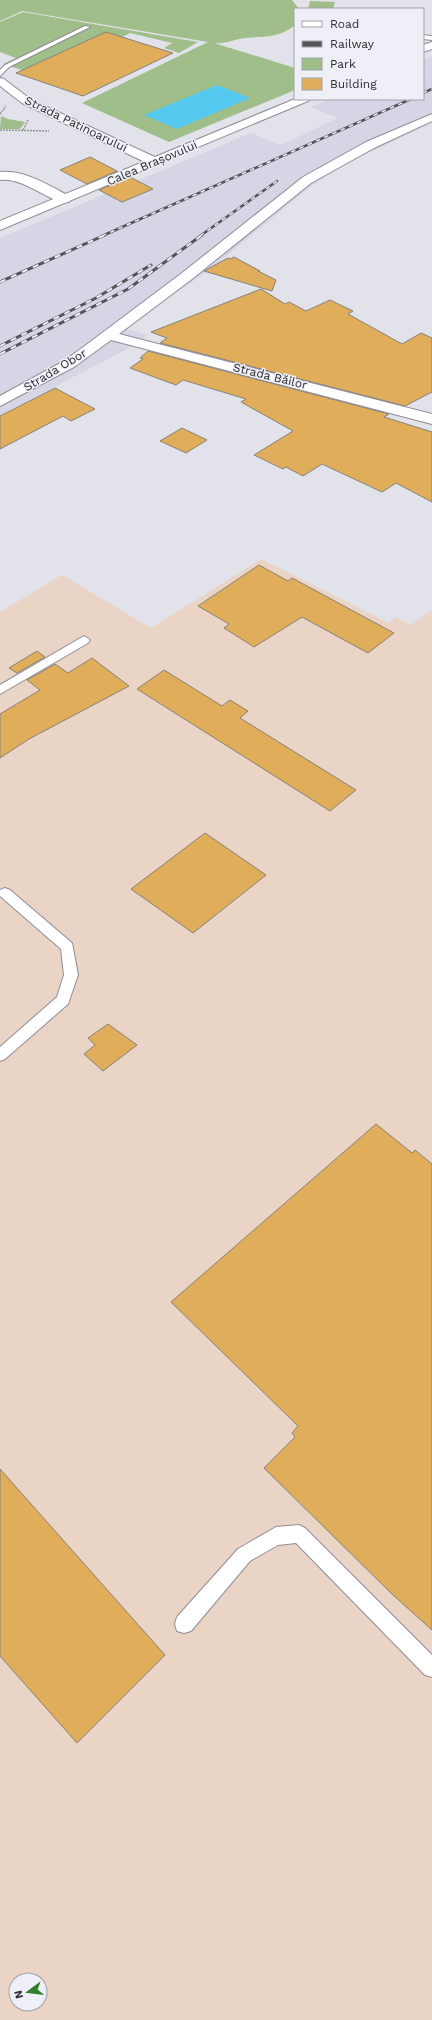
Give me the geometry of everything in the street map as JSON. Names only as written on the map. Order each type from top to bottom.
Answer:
[{"type":"street","name":"Strada Patinoarului","points":[[0,81],[26,101],[155,162]]},
{"type":"street","name":"Calea Brașovului","points":[[0,226],[302,100]]},
{"type":"street","name":"Strada Obor","points":[[0,402],[69,364],[187,276],[307,180],[370,145],[432,116]]},
{"type":"street","points":[[0,176],[17,176],[65,199]]},
{"type":"street","name":"Strada Băilor","points":[[108,335],[432,419]]},
{"type":"lane","points":[[0,74],[7,66],[87,27]]},
{"type":"lane","points":[[0,690],[84,640]]},
{"type":"lane","points":[[0,1056],[63,1000],[71,975],[67,947],[5,893]]},
{"type":"lane","points":[[184,1624],[244,1554],[276,1536],[299,1534],[432,1668]]},
{"type":"path","points":[[0,130],[53,132],[81,127]]},
{"type":"shaded area","points":[[432,56],[432,123],[343,165],[310,187],[207,272],[123,328],[148,335],[133,346],[0,415],[0,238],[251,133],[281,145],[338,118],[311,107],[328,100],[424,100],[424,60]]},
{"type":"shaded area","points":[[261,559],[389,623],[395,617],[411,625],[432,610],[432,2020],[0,2020],[0,612],[62,575],[151,628]]},
{"type":"green space","points":[[0,0],[292,0],[298,8],[294,8],[294,26],[280,34],[214,43],[294,68],[294,90],[169,142],[82,103],[208,42],[22,11],[0,21]]},
{"type":"green space","points":[[310,1],[335,2],[333,8],[308,8]]},
{"type":"green space","points":[[23,12],[198,42],[179,53],[164,48],[172,43],[130,33],[122,37],[106,32],[22,70],[3,64],[16,58],[0,52],[0,22]]},
{"type":"green space","points":[[1,116],[8,119],[25,122],[20,129],[0,129]]},
{"type":"water","points":[[217,85],[250,98],[177,129],[144,115]]},
{"type":"building","points":[[106,32],[173,53],[83,96],[16,73]]},
{"type":"building","points":[[90,157],[117,171],[87,184],[60,170]]},
{"type":"building","points":[[130,177],[153,189],[122,202],[99,190]]},
{"type":"building","points":[[234,257],[276,280],[272,291],[204,271],[228,258],[230,259]]},
{"type":"building","points":[[261,289],[285,304],[289,302],[306,311],[330,300],[353,311],[348,314],[402,344],[421,333],[432,338],[432,392],[405,406],[160,343],[167,338],[151,332]]},
{"type":"building","points":[[148,351],[389,414],[384,417],[432,432],[432,502],[396,483],[382,492],[322,464],[303,476],[286,467],[283,469],[254,455],[293,431],[241,402],[246,399],[183,380],[176,385],[130,368],[143,359],[140,358]]},
{"type":"building","points":[[55,388],[95,409],[71,421],[63,416],[0,449],[0,416]]},
{"type":"building","points":[[182,428],[207,440],[186,453],[160,441]]},
{"type":"building","points":[[259,565],[288,581],[292,578],[394,633],[368,653],[302,617],[254,647],[224,628],[229,624],[198,606]]},
{"type":"building","points":[[37,651],[45,657],[17,673],[9,668]]},
{"type":"building","points":[[92,658],[129,686],[29,739],[0,758],[0,714],[40,690],[27,680],[55,664],[68,673]]},
{"type":"building","points":[[164,670],[222,706],[230,700],[248,711],[240,718],[356,790],[330,811],[137,689]]},
{"type":"building","points":[[205,833],[266,875],[193,933],[131,889]]},
{"type":"building","points":[[108,1024],[137,1045],[103,1071],[84,1054],[95,1045],[88,1038]]},
{"type":"building","points":[[376,1124],[412,1153],[415,1150],[432,1164],[432,1630],[393,1595],[264,1468],[295,1437],[292,1433],[298,1426],[171,1302]]},
{"type":"building","points":[[0,1469],[165,1655],[77,1743],[0,1656]]},
{"type":"railway","points":[[424,93],[432,89]]},
{"type":"railway","points":[[102,236],[409,100]]},
{"type":"railway","points":[[200,236],[277,181]]},
{"type":"railway","points":[[0,282],[105,235]]},
{"type":"railway","points":[[0,354],[128,289],[202,235]]},
{"type":"railway","points":[[0,346],[96,298],[151,265]]}]
